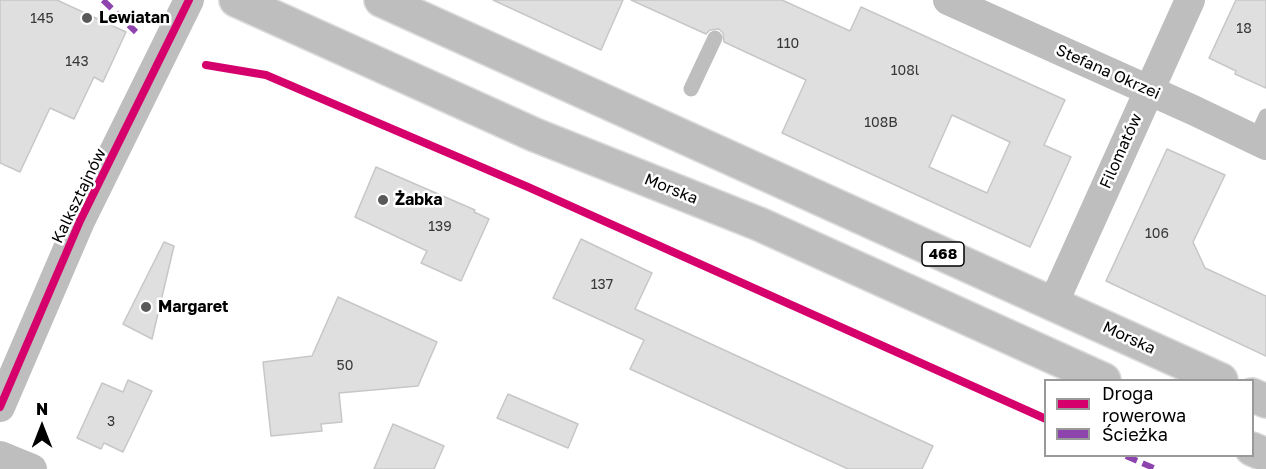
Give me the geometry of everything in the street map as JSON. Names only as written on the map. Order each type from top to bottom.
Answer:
[{"type":"main road","name":"Morska","points":[[236,0],[535,135],[759,224],[1100,379]]},
{"type":"main road","name":"Morska","points":[[381,0],[1217,379]]},
{"type":"street","name":"Kalksztajnów","points":[[0,407],[80,221],[189,0]]},
{"type":"street","name":"Stefana Okrzei","points":[[948,0],[1148,90],[1262,134]]},
{"type":"street","name":"Filomatów","points":[[1053,304],[1190,0]]},
{"type":"street","points":[[0,456],[32,469]]},
{"type":"lane","points":[[692,89],[715,38]]},
{"type":"building","points":[[0,0],[57,0],[126,32],[103,82],[94,77],[74,119],[50,108],[20,172],[0,163]]},
{"type":"building","points":[[493,0],[623,0],[601,50]]},
{"type":"building","points":[[631,0],[782,0],[850,31],[861,7],[1065,100],[1044,145],[1071,157],[1030,247],[782,133],[806,80],[724,42],[723,33],[719,29],[710,30],[706,34]],"holes":[[[952,115],[1010,142],[987,193],[929,167]]]},
{"type":"building","points":[[1236,0],[1266,0],[1266,88],[1235,74],[1236,71],[1209,58]]},
{"type":"building","points":[[1167,149],[1225,175],[1193,242],[1205,268],[1266,296],[1266,356],[1106,281]]},
{"type":"building","points":[[376,167],[475,210],[474,212],[489,219],[461,281],[421,263],[427,251],[355,217]]},
{"type":"building","points":[[581,239],[652,273],[635,309],[933,446],[922,469],[848,469],[630,369],[644,340],[553,298]]},
{"type":"building","name":"Margaret","points":[[164,242],[174,246],[152,339],[123,324]]},
{"type":"building","points":[[338,297],[437,342],[418,386],[339,393],[342,422],[321,424],[322,431],[271,436],[263,362],[312,356]]},
{"type":"building","points":[[128,380],[152,391],[123,452],[104,443],[101,449],[77,438],[102,383],[123,392]]},
{"type":"building","points":[[508,394],[578,424],[568,448],[497,418]]},
{"type":"building","points":[[393,424],[444,446],[434,469],[374,469]]},
{"type":"marked path","points":[[103,0],[136,32]]},
{"type":"marked path","points":[[1128,457],[1156,469]]},
{"type":"cycle path","points":[[0,407],[80,221],[189,0]]},
{"type":"cycle path","points":[[206,65],[266,75],[528,187],[1044,418]]},
{"type":"place","name":"Lewiatan","points":[[87,18]]},
{"type":"place","name":"Żabka","points":[[383,200]]},
{"type":"place","name":"Margaret","points":[[146,307]]}]
